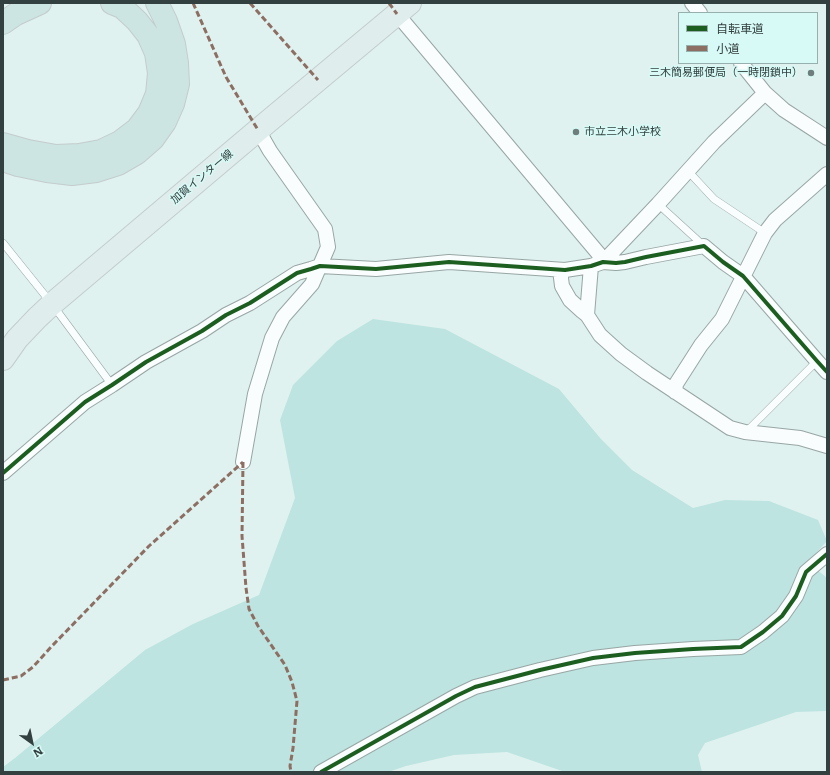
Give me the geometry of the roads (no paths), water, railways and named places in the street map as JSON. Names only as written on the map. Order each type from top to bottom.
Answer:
[{"type":"highway","points":[[3,23],[16,14],[40,3]]},
{"type":"highway","points":[[3,144],[28,151],[56,156],[79,155],[101,151],[120,142],[137,129],[149,113],[157,94],[159,73],[156,53],[148,35],[137,21],[122,7],[112,3]]},
{"type":"highway","points":[[3,160],[18,165],[47,171],[72,174],[96,171],[118,164],[137,153],[153,139],[165,122],[173,104],[178,84],[174,44],[166,21],[157,3]]},
{"type":"main road","name":"加賀インター線","points":[[3,359],[17,339],[36,318],[404,8]]},
{"type":"street","points":[[692,3],[699,12]]},
{"type":"street","points":[[404,8],[598,252],[587,315]]},
{"type":"street","points":[[742,64],[765,93],[784,110],[827,138]]},
{"type":"street","points":[[597,264],[658,204],[714,142],[765,93]]},
{"type":"street","points":[[243,462],[255,394],[272,338],[283,317],[312,284],[328,247],[325,229],[270,151],[258,130]]},
{"type":"street","points":[[675,392],[676,384],[701,346],[722,318],[765,233],[775,220],[827,174]]},
{"type":"street","points":[[3,473],[85,402],[146,362],[196,335],[226,315],[250,303],[297,273],[320,266],[376,268],[449,262],[565,270],[597,264],[616,263],[704,246],[743,276],[827,372]]},
{"type":"street","points":[[560,270],[562,286],[570,300],[587,315],[600,335],[621,354],[730,428],[745,432],[800,438],[826,443]]},
{"type":"street","points":[[321,772],[456,696],[475,687],[593,658],[635,653],[741,647],[764,632],[782,616],[796,596],[806,572],[827,554]]},
{"type":"lane","points":[[688,171],[714,199],[765,233]]},
{"type":"lane","points":[[658,204],[704,246]]},
{"type":"lane","points":[[3,243],[52,304],[112,385]]},
{"type":"lane","points":[[745,432],[817,362]]},
{"type":"place","name":"三木簡易郵便局（一時閉鎖中）","points":[[811,73]]},
{"type":"place","name":"市立三木小学校","points":[[576,132]]}]
